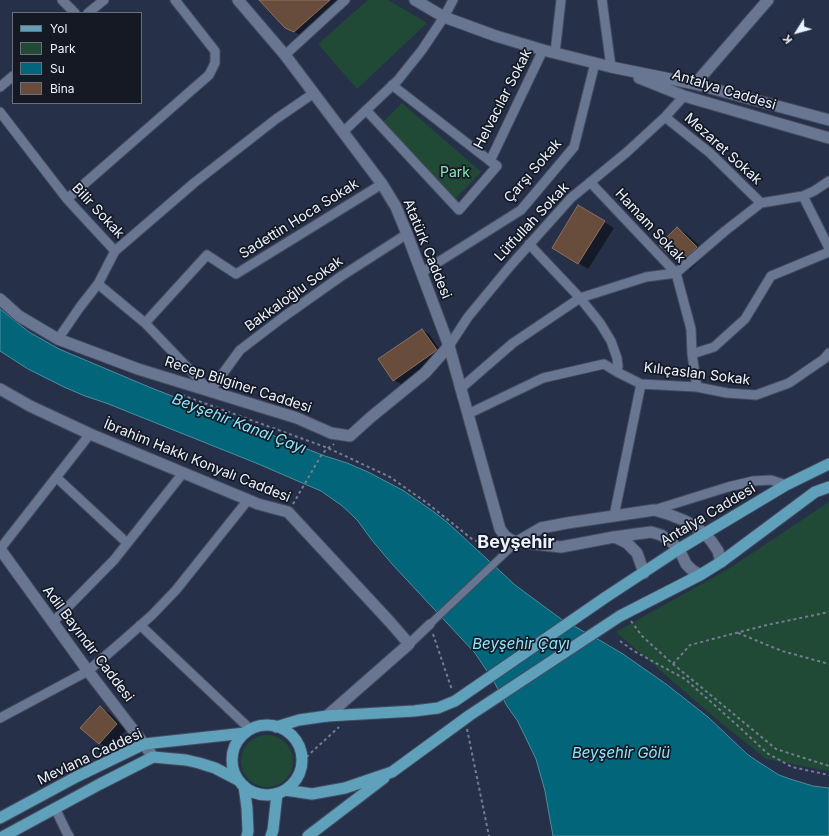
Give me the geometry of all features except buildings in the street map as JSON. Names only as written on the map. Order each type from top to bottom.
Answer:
[{"type":"main road","name":"Atatürk Caddesi","points":[[238,0],[285,55],[382,184],[396,207],[449,346],[500,529],[505,536],[510,540],[517,542],[561,547],[651,532],[670,540],[679,549]]},
{"type":"main road","name":"Antalya Caddesi","points":[[415,0],[444,17],[496,36],[543,50],[611,67],[695,84],[829,120]]},
{"type":"main road","points":[[684,96],[768,0]]},
{"type":"main road","name":"Antalya Caddesi","points":[[611,67],[684,96],[829,138]]},
{"type":"main road","name":"Recep Bilginer Caddesi","points":[[0,299],[19,316],[58,339],[138,369],[297,418],[331,433],[350,436],[425,373],[449,346]]},
{"type":"main road","name":"İbrahim Hakkı Konyalı Caddesi","points":[[0,389],[30,406],[90,434],[258,504],[288,512],[409,644]]},
{"type":"main road","name":"Antalya Caddesi","points":[[276,727],[299,720],[327,716],[414,711],[438,708],[458,699],[606,597],[679,549],[786,485],[829,464]]},
{"type":"main road","points":[[308,836],[392,772],[467,718],[622,615],[700,575],[721,562],[815,492],[829,487]]},
{"type":"main road","points":[[517,542],[541,528],[654,510],[668,514],[695,526],[705,534],[715,546],[721,562]]},
{"type":"main road","points":[[614,537],[627,543],[637,553],[644,573]]},
{"type":"main road","name":"Adil Bayındır Caddesi","points":[[0,549],[153,758]]},
{"type":"main road","points":[[679,549],[686,564],[700,575]]},
{"type":"main road","points":[[327,716],[409,644]]},
{"type":"main road","points":[[247,836],[247,808],[241,783],[234,770],[232,760],[238,741],[254,728],[265,726],[276,727],[286,732],[295,740],[300,750],[302,761],[300,772],[294,782],[281,792],[271,836]]},
{"type":"main road","name":"Mevlana Caddesi","points":[[0,818],[76,777],[144,744],[248,732]]},
{"type":"main road","name":"Mevlana Caddesi","points":[[4,836],[100,784],[153,758],[186,760],[199,763],[215,768],[241,783]]},
{"type":"main road","points":[[241,783],[251,791],[259,794],[268,795],[281,792],[312,794],[345,788],[392,772]]},
{"type":"street","points":[[62,0],[73,12]]},
{"type":"street","points":[[89,12],[104,0]]},
{"type":"street","points":[[67,200],[209,75],[215,63],[215,51],[174,0]]},
{"type":"street","points":[[285,55],[345,0]]},
{"type":"street","points":[[343,132],[398,80],[422,50],[444,17],[453,0]]},
{"type":"street","points":[[555,53],[561,0]]},
{"type":"street","points":[[602,0],[611,67]]},
{"type":"street","name":"Helvacılar Sokak","points":[[392,85],[490,161],[543,50]]},
{"type":"street","name":"Çarşı Sokak","points":[[421,273],[520,210],[574,147],[595,63]]},
{"type":"street","points":[[0,87],[12,77]]},
{"type":"street","points":[[115,251],[194,183],[276,119],[314,93]]},
{"type":"street","name":"Lütfullah Sokak","points":[[449,346],[468,317],[570,198],[627,152],[665,117],[684,96]]},
{"type":"street","points":[[366,110],[459,210],[497,166],[490,161]]},
{"type":"street","name":"Bilir Sokak","points":[[0,112],[67,200],[115,251],[98,284],[58,339]]},
{"type":"street","name":"Mezaret Sokak","points":[[665,117],[710,153],[761,203]]},
{"type":"street","points":[[460,389],[513,343],[580,298],[646,277],[676,273],[725,231],[761,203],[803,196],[829,181]]},
{"type":"street","name":"Hamam Sokak","points":[[590,182],[676,273],[691,329],[692,354],[697,387]]},
{"type":"street","name":"Sadettin Hoca Sokak","points":[[145,323],[207,256],[236,274],[382,184]]},
{"type":"street","points":[[803,196],[829,248]]},
{"type":"street","name":"Bakkaloğlu Sokak","points":[[210,391],[240,350],[340,277],[407,234]]},
{"type":"street","points":[[529,244],[580,298],[600,323],[611,341],[617,358],[617,372]]},
{"type":"street","points":[[692,354],[714,347],[745,319],[771,276],[829,252]]},
{"type":"street","points":[[98,284],[145,323],[210,391]]},
{"type":"street","name":"Kılıçaslan Sokak","points":[[468,414],[543,378],[604,364],[641,384],[697,387],[727,393],[756,395],[789,384],[824,359],[829,353]]},
{"type":"street","points":[[614,516],[641,384]]},
{"type":"street","points":[[0,549],[90,434]]},
{"type":"street","points":[[53,622],[114,560],[183,472]]},
{"type":"street","points":[[56,477],[127,543]]},
{"type":"street","points":[[654,510],[728,487],[753,481],[771,480],[786,485]]},
{"type":"street","points":[[2,714],[88,671],[140,626],[176,590],[248,500]]},
{"type":"street","points":[[409,644],[517,542]]},
{"type":"street","points":[[140,626],[248,732]]},
{"type":"street","points":[[55,808],[67,835]]},
{"type":"path","points":[[181,394],[328,448],[390,477],[427,503],[472,539],[503,555]]},
{"type":"path","points":[[300,492],[322,454]]},
{"type":"path","points":[[673,664],[690,645],[829,612]]},
{"type":"path","points":[[622,615],[642,636],[673,664],[776,748],[829,766]]},
{"type":"path","points":[[430,624],[458,699]]},
{"type":"path","points":[[737,633],[782,651],[829,664]]},
{"type":"path","points":[[620,641],[634,651],[685,679],[737,724],[768,754],[792,767],[829,775]]},
{"type":"path","points":[[302,761],[352,715]]},
{"type":"path","points":[[467,718],[467,730],[473,753],[489,836]]},
{"type":"green space","points":[[368,0],[388,0],[427,23],[357,89],[318,44]]},
{"type":"green space","name":"Park","points":[[402,103],[481,172],[455,199],[382,123]]},
{"type":"green space","points":[[829,502],[829,771],[766,759],[714,717],[616,632],[730,568]]},
{"type":"green space","points":[[262,735],[272,735],[281,739],[289,747],[293,756],[293,766],[289,775],[281,783],[272,787],[262,787],[253,783],[245,775],[241,766],[241,756],[245,747],[253,739]]},
{"type":"water","points":[[0,309],[29,332],[59,349],[149,387],[325,456],[347,463],[404,491],[448,523],[515,585],[561,619],[623,654],[666,684],[708,717],[747,754],[757,761],[779,775],[813,786],[829,788],[829,836],[553,836],[545,791],[536,759],[517,720],[507,706],[493,680],[475,653],[392,564],[350,513],[321,491],[256,463],[85,396],[28,369],[0,351]]},
{"type":"district","name":"Beyşehir","points":[[516,543]]},
{"type":"water label","name":"Beyşehir Kanal Çayı","points":[[239,424]]},
{"type":"water label","name":"Beyşehir Çayı","points":[[521,644]]},
{"type":"water label","name":"Beyşehir Gölü","points":[[621,753]]}]
